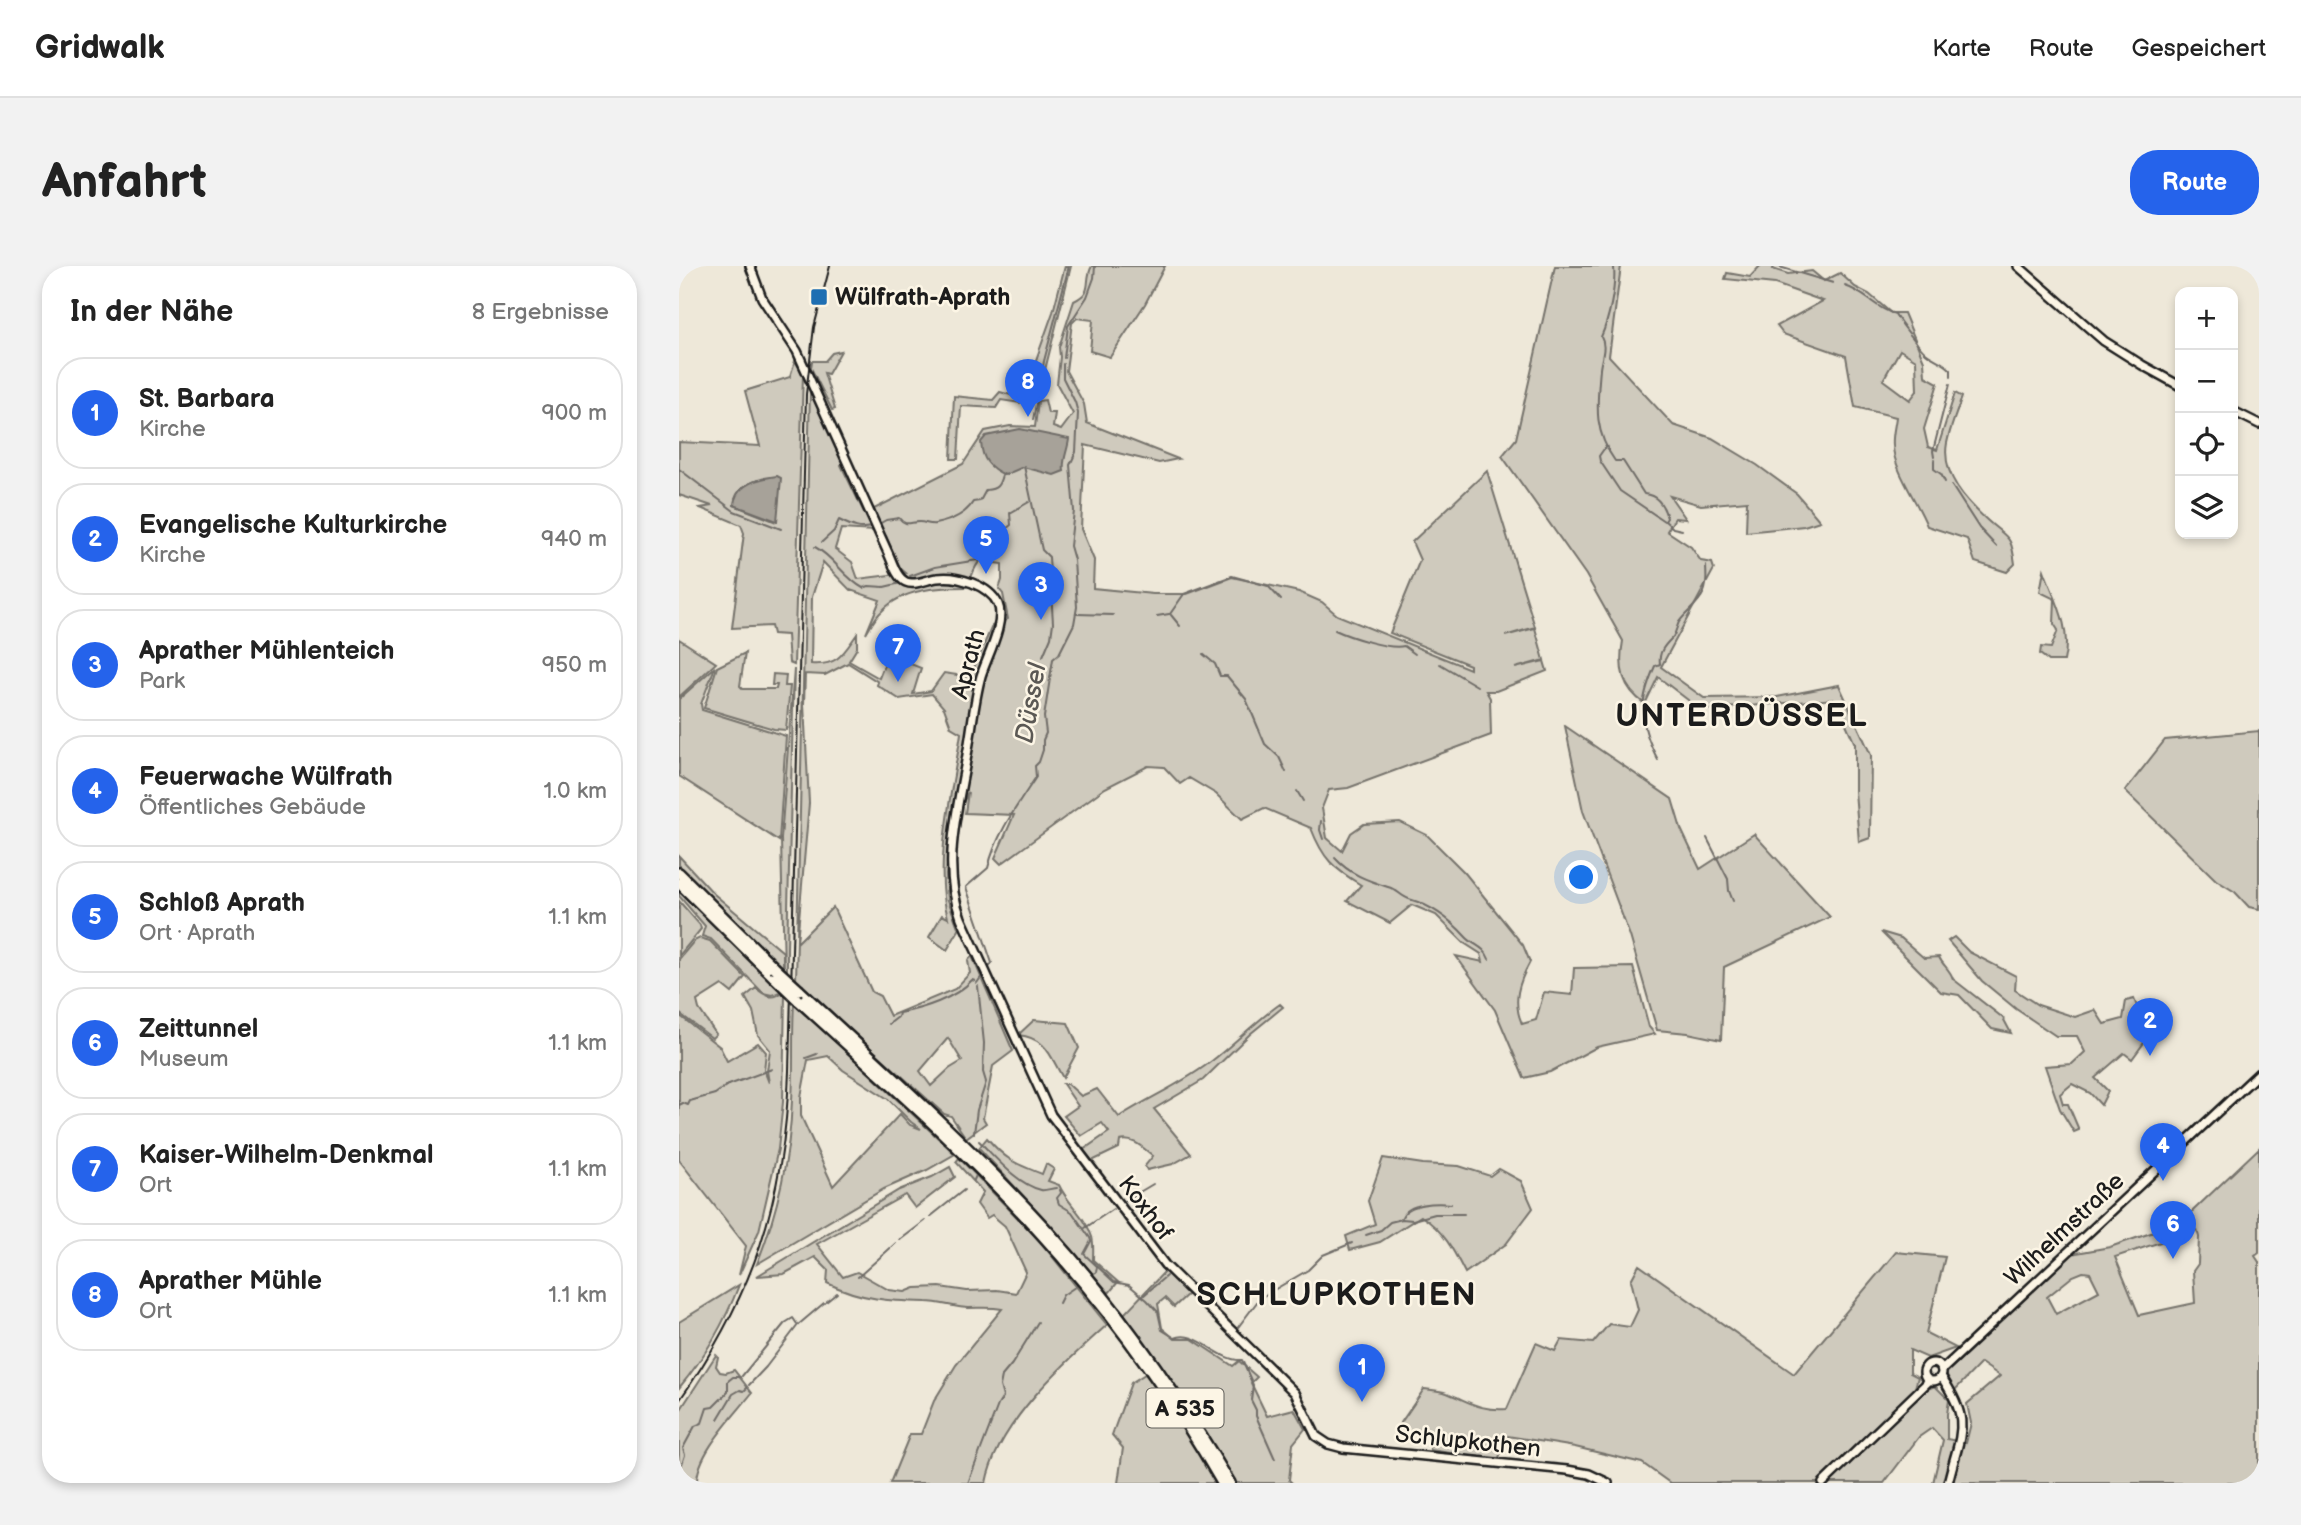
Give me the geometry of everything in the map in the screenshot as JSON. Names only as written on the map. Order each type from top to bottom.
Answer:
[{"type":"highway","name":"A 535","points":[[679,873],[774,972]]},
{"type":"highway","name":"A 535","points":[[679,883],[918,1106],[1023,1209],[1064,1255],[1186,1410],[1230,1483]]},
{"type":"highway","name":"A 535","points":[[1131,1339],[1222,1483]]},
{"type":"main road","name":"Aprath","points":[[750,266],[762,298],[794,345],[897,572],[905,582],[917,583],[942,577],[960,579],[992,595],[999,608],[1000,622],[980,680],[951,856],[953,896],[983,966]]},
{"type":"main road","points":[[2018,266],[2104,341],[2175,383]]},
{"type":"main road","points":[[2237,413],[2259,424]]},
{"type":"main road","name":"Koxhof","points":[[983,966],[1051,1115],[1165,1265],[1295,1393],[1302,1403],[1311,1429],[1322,1441]]},
{"type":"main road","name":"Wilhelmstraße","points":[[1936,1376],[2259,1073]]},
{"type":"main road","points":[[1822,1483],[1936,1376],[1949,1390],[1961,1413],[1962,1427],[1948,1483]]},
{"type":"main road","name":"Schlupkothen","points":[[1322,1441],[1343,1448],[1567,1470],[1589,1474],[1608,1483]]},
{"type":"shaded area","points":[[1065,266],[1071,266],[1038,398],[1025,391],[1053,312]]},
{"type":"shaded area","points":[[1092,266],[1165,266],[1145,304],[1110,357],[1090,351],[1093,320],[1077,318],[1072,323],[1066,371],[1084,404],[1087,423],[1178,459],[1159,463],[1085,445],[1081,529],[1094,560],[1093,588],[1153,594],[1187,594],[1232,577],[1299,592],[1322,602],[1337,615],[1470,669],[1470,665],[1390,633],[1420,560],[1412,542],[1487,471],[1535,627],[1505,636],[1535,628],[1544,660],[1515,668],[1544,661],[1547,671],[1496,691],[1486,691],[1490,698],[1491,735],[1348,788],[1329,790],[1322,808],[1327,838],[1342,851],[1351,833],[1364,824],[1400,822],[1427,835],[1465,873],[1523,945],[1530,962],[1518,992],[1517,1007],[1522,1024],[1536,1020],[1544,992],[1572,995],[1574,968],[1633,967],[1649,1027],[1655,1034],[1597,1047],[1550,1072],[1524,1078],[1495,1010],[1456,956],[1483,962],[1481,954],[1464,943],[1436,915],[1412,905],[1390,923],[1347,901],[1361,885],[1330,862],[1311,828],[1264,808],[1242,819],[1216,794],[1189,778],[1180,784],[1164,767],[1148,766],[1105,788],[1001,864],[995,858],[1014,815],[965,813],[968,792],[962,805],[953,806],[946,875],[948,900],[959,930],[947,950],[929,937],[942,915],[948,918],[944,897],[943,851],[961,733],[951,727],[944,708],[932,694],[899,699],[848,663],[825,675],[805,674],[809,803],[797,943],[833,907],[872,992],[880,996],[890,1016],[955,989],[970,973],[968,961],[972,956],[1013,1051],[993,1066],[983,1118],[986,1123],[966,1138],[951,1116],[944,1114],[796,981],[810,390],[843,463],[841,465],[873,531],[841,529],[835,549],[852,562],[858,579],[906,573],[900,568],[886,536],[883,535],[874,509],[963,464],[985,431],[1010,426],[1035,427],[1038,401],[1045,400],[1048,413],[1055,413],[1053,427],[1061,430],[1073,414],[1057,384],[1059,347],[1074,301],[1087,290]],"holes":[[[980,561],[1002,564],[999,589],[1003,594],[1008,619],[992,626],[970,677],[944,673],[931,691],[913,694],[921,668],[888,655],[879,678],[849,661],[857,648],[857,634],[834,661],[811,664],[812,597],[823,562],[850,590],[880,600],[866,634],[880,613],[900,598],[932,589],[966,587]],[[948,1038],[962,1061],[931,1086],[920,1071]]]},
{"type":"shaded area","points":[[1555,266],[1621,266],[1609,356],[1673,425],[1712,438],[1757,465],[1797,494],[1820,521],[1804,526],[1746,532],[1747,501],[1701,505],[1670,496],[1686,519],[1675,518],[1667,531],[1691,547],[1701,561],[1712,563],[1714,569],[1661,667],[1704,698],[1777,697],[1839,685],[1871,755],[1870,838],[1859,842],[1855,744],[1835,699],[1701,710],[1658,677],[1645,704],[1631,691],[1623,677],[1623,641],[1586,575],[1502,456],[1516,439]]},
{"type":"shaded area","points":[[1760,266],[1774,266],[1773,269],[1788,274],[1812,271],[1824,281],[1840,273],[1891,313],[1904,313],[1924,361],[1925,376],[1938,383],[1924,429],[1928,447],[1937,450],[1955,393],[1962,397],[1947,443],[1948,466],[1964,496],[2010,542],[2015,564],[2007,572],[1975,562],[1967,539],[1927,526],[1894,455],[1896,417],[1855,407],[1846,356],[1783,334],[1777,326],[1823,301],[1775,284],[1725,279],[1727,273],[1750,277]],"holes":[[[1900,350],[1916,360],[1917,391],[1910,400],[1883,380]]]},
{"type":"shaded area","points":[[841,351],[828,374],[824,373],[835,409],[832,410],[811,368],[812,361],[825,361],[832,353]]},
{"type":"shaded area","points":[[795,361],[803,374],[794,665],[789,663],[787,635],[773,634],[771,626],[732,628],[744,533],[741,525],[700,508],[712,506],[679,495],[679,442],[760,446],[745,391],[790,377]],"holes":[[[764,479],[774,521],[734,505],[740,490]]]},
{"type":"shaded area","points":[[1000,392],[1022,398],[1020,403],[1001,400],[996,408],[961,406],[958,459],[951,459],[954,396],[993,400]]},
{"type":"shaded area","points":[[1020,429],[1069,439],[1064,471],[1054,475],[1023,467],[1005,475],[991,466],[985,458],[981,442],[986,436]]},
{"type":"shaded area","points":[[777,476],[781,478],[777,521],[734,505],[739,492],[749,483]]},
{"type":"shaded area","points":[[2044,570],[2057,603],[2064,626],[2064,661],[2049,661],[2040,654],[2041,647],[2051,648],[2058,630],[2054,624],[2055,599],[2040,592]]},
{"type":"shaded area","points":[[679,639],[716,663],[679,697]]},
{"type":"shaded area","points":[[745,653],[740,686],[743,689],[776,689],[777,685],[772,685],[773,674],[786,675],[785,686],[790,686],[786,730],[774,729],[704,708],[717,667]]},
{"type":"shaded area","points":[[715,667],[701,704],[702,710],[786,736],[779,841],[679,776],[679,699]]},
{"type":"shaded area","points":[[794,669],[787,972],[784,970],[781,839]]},
{"type":"shaded area","points":[[1565,726],[1672,799],[1681,829],[1700,869],[1754,834],[1830,917],[1724,967],[1721,1040],[1657,1030],[1630,936],[1583,811]]},
{"type":"shaded area","points":[[2259,731],[2259,909],[2249,907],[2235,892],[2216,880],[2125,791],[2165,740]]},
{"type":"shaded area","points":[[679,856],[714,894],[783,952],[783,968],[711,900],[679,865]]},
{"type":"shaded area","points":[[679,889],[781,990],[780,992],[772,995],[763,993],[711,939],[702,936],[705,926],[679,896]]},
{"type":"shaded area","points":[[679,901],[701,929],[679,956]]},
{"type":"shaded area","points":[[1881,932],[1901,938],[1924,958],[1939,957],[1953,979],[2003,1018],[2011,1033],[1992,1029],[1959,995],[1941,992]]},
{"type":"shaded area","points":[[1954,937],[1969,952],[2016,976],[2015,990],[2038,1005],[2075,1017],[2095,1010],[2104,1024],[2123,1019],[2126,1001],[2134,999],[2141,1016],[2161,1011],[2163,1027],[2149,1036],[2132,1059],[2124,1053],[2095,1078],[2108,1091],[2101,1105],[2090,1093],[2072,1084],[2060,1094],[2063,1104],[2068,1104],[2079,1130],[2074,1132],[2060,1109],[2045,1066],[2072,1064],[2085,1052],[2077,1036],[2056,1036],[2016,1009],[1982,981],[1948,941]]},
{"type":"shaded area","points":[[700,938],[710,941],[745,977],[732,993],[722,985],[697,1001],[699,1009],[716,1034],[712,1038],[679,1013],[679,959],[694,941]]},
{"type":"shaded area","points":[[756,988],[769,996],[782,992],[785,995],[783,1102],[778,1149],[759,1231],[739,1275],[746,1246],[679,1160],[679,1015],[720,1047],[727,1061],[758,1043],[766,1052],[764,1070],[769,1083],[767,1071],[770,1050],[758,1035],[753,1011],[745,997]]},
{"type":"shaded area","points":[[794,1003],[955,1154],[884,1189],[757,1264],[777,1204],[789,1142]],"holes":[[[828,1056],[843,1070],[888,1099],[921,1129],[910,1125],[900,1114],[833,1186],[801,1116],[801,1097],[808,1060]]]},
{"type":"shaded area","points":[[1280,1004],[1283,1007],[1250,1034],[1203,1080],[1154,1109],[1191,1154],[1173,1164],[1147,1170],[1145,1166],[1153,1156],[1138,1144],[1129,1141],[1120,1141],[1119,1148],[1092,1161],[1083,1150],[1109,1132],[1102,1123],[1081,1136],[1064,1116],[1078,1106],[1063,1084],[1068,1084],[1081,1096],[1097,1089],[1119,1117],[1202,1068]]},
{"type":"shaded area","points":[[1034,1020],[1068,1023],[1079,1048],[1063,1078],[1042,1044],[1018,1035]]},
{"type":"shaded area","points":[[987,1138],[1005,1156],[1024,1167],[1042,1174],[1046,1164],[1054,1169],[1048,1181],[1059,1185],[1089,1230],[1093,1240],[1093,1260],[1118,1282],[1109,1293],[979,1148]]},
{"type":"shaded area","points":[[2259,1148],[2259,1253],[2255,1256],[2259,1262],[2259,1483],[1933,1483],[1943,1440],[1932,1428],[1919,1437],[1884,1483],[1670,1483],[1642,1463],[1575,1447],[1508,1436],[1498,1460],[1430,1450],[1431,1434],[1396,1430],[1424,1389],[1444,1392],[1482,1407],[1507,1409],[1536,1343],[1555,1351],[1561,1340],[1593,1343],[1609,1324],[1630,1327],[1638,1310],[1631,1280],[1639,1265],[1794,1374],[1896,1252],[1945,1257],[1926,1333],[1956,1348],[1928,1358],[1910,1350],[1910,1373],[1918,1377],[1915,1388],[1923,1391],[1935,1386],[1949,1400],[1947,1439],[1966,1443],[1971,1423],[1967,1404],[2000,1376],[1981,1363],[1954,1391],[1946,1373],[2071,1254],[2110,1247],[2180,1223]],"holes":[[[2197,1230],[2198,1264],[2193,1271],[2195,1303],[2139,1315],[2115,1257]],[[2083,1272],[2090,1273],[2099,1291],[2056,1314],[2047,1297],[2073,1276]]]},
{"type":"shaded area","points":[[959,1158],[1039,1240],[1107,1325],[1034,1396],[1003,1439],[986,1483],[890,1483],[910,1434],[921,1434],[934,1401],[956,1365],[1002,1309],[888,1300],[852,1293],[827,1283],[828,1270],[815,1257],[784,1274],[757,1276],[899,1190],[950,1167],[955,1177],[915,1208],[905,1195],[817,1244],[843,1277],[857,1272],[889,1290],[905,1292],[915,1288],[940,1287],[1016,1293],[1026,1272],[1005,1226],[992,1215],[987,1218],[977,1204],[983,1192],[956,1162]]},
{"type":"shaded area","points":[[1383,1158],[1459,1166],[1490,1176],[1499,1169],[1521,1181],[1533,1208],[1506,1244],[1465,1273],[1442,1234],[1421,1216],[1380,1242],[1350,1250],[1346,1236],[1375,1224],[1368,1201]]},
{"type":"shaded area","points":[[1166,1270],[1188,1294],[1174,1307],[1165,1298],[1158,1304],[1162,1328],[1175,1339],[1192,1339],[1233,1366],[1239,1361],[1257,1377],[1251,1383],[1267,1416],[1294,1409],[1305,1429],[1293,1444],[1289,1480],[1292,1483],[1234,1483],[1189,1408],[1124,1314]]},
{"type":"shaded area","points":[[739,1285],[713,1339],[679,1388],[679,1322]]},
{"type":"shaded area","points":[[716,1355],[716,1366],[720,1372],[734,1370],[752,1393],[709,1448],[698,1472],[697,1483],[683,1483],[679,1474],[679,1412]]},
{"type":"shaded area","points":[[1145,1374],[1178,1417],[1217,1483],[1118,1483],[1123,1448],[1112,1435],[1131,1383]]},
{"type":"waterway","points":[[1033,420],[1044,361],[1069,266]]},
{"type":"waterway","name":"Düssel","points":[[1064,358],[1068,326],[1087,297],[1095,266]]},
{"type":"waterway","points":[[1776,266],[1833,283]]},
{"type":"waterway","points":[[1614,268],[1611,303],[1601,337],[1604,349],[1598,394],[1600,428],[1615,461],[1623,461],[1644,494],[1653,496],[1662,505],[1667,518],[1665,521],[1673,528],[1682,530]]},
{"type":"waterway","points":[[1845,286],[1895,314],[1924,352],[1951,370],[1951,377]]},
{"type":"waterway","name":"Düssel","points":[[988,969],[992,963],[966,887],[988,868],[1002,832],[1036,777],[1035,766],[1039,762],[1046,733],[1044,717],[1053,659],[1059,654],[1074,624],[1077,607],[1074,560],[1070,546],[1074,511],[1070,465],[1076,452],[1078,413],[1063,378],[1063,364]]},
{"type":"waterway","points":[[1934,457],[1933,451],[1950,384]]},
{"type":"waterway","points":[[1606,446],[1599,456],[1600,461],[1620,491],[1664,521]]},
{"type":"waterway","points":[[1934,460],[1934,469],[1941,474],[1945,482]]},
{"type":"waterway","points":[[1024,466],[1042,550],[1049,557],[1053,623],[1051,637],[1043,656]]},
{"type":"waterway","points":[[679,469],[734,511],[781,529]]},
{"type":"waterway","points":[[879,524],[899,518],[906,523],[933,524],[952,519],[973,502],[980,501],[986,490],[997,486],[1002,475]]},
{"type":"waterway","points":[[1952,486],[1979,528],[1996,546]]},
{"type":"waterway","points":[[910,576],[935,567],[990,558],[1001,533],[1011,525],[1010,513],[1029,502]]},
{"type":"waterway","points":[[822,542],[834,531],[839,520],[860,528],[874,526]]},
{"type":"waterway","points":[[815,547],[863,588],[901,583]]},
{"type":"waterway","points":[[1658,760],[1644,724],[1643,703],[1649,679],[1655,666],[1660,664],[1663,648],[1673,637],[1679,622],[1704,592],[1706,565]]},
{"type":"waterway","points":[[1170,614],[1184,594],[1232,576],[1268,586],[1281,600]]},
{"type":"waterway","points":[[1077,614],[1113,615]]},
{"type":"waterway","points":[[1157,616],[1169,614]]},
{"type":"waterway","points":[[1171,615],[1180,626]]},
{"type":"waterway","points":[[1335,630],[1380,645],[1404,646],[1415,654]]},
{"type":"waterway","points":[[1203,654],[1215,664],[1220,676],[1227,676],[1246,699],[1265,744],[1279,757],[1286,772]]},
{"type":"waterway","points":[[1440,664],[1477,686]]},
{"type":"waterway","points":[[1297,791],[1303,801]]},
{"type":"waterway","points":[[1321,821],[1323,839]]},
{"type":"waterway","points":[[1707,838],[1728,879],[1733,901]]},
{"type":"waterway","points":[[1335,858],[1354,873],[1391,888],[1441,914],[1482,949],[1489,959]]},
{"type":"waterway","name":"Düssel","points":[[977,983],[984,973]]},
{"type":"waterway","points":[[889,1024],[899,1013],[938,1002],[972,980],[975,981]]},
{"type":"waterway","name":"Düssel","points":[[974,1133],[977,1110],[986,1082],[983,1072],[984,1043],[978,986]]},
{"type":"waterway","points":[[806,1058],[817,1054]]},
{"type":"waterway","points":[[679,1105],[688,1105],[690,1101],[715,1094],[726,1086],[772,1069]]},
{"type":"waterway","name":"Düssel","points":[[979,1141],[1023,1182],[1041,1190],[1057,1188]]},
{"type":"waterway","points":[[974,1180],[978,1171]]},
{"type":"waterway","points":[[1121,1203],[1153,1184]]},
{"type":"waterway","points":[[930,1217],[964,1190]]},
{"type":"waterway","name":"Düssel","points":[[1060,1190],[1057,1198],[1059,1204],[1072,1212],[1090,1238],[1084,1254],[1114,1282],[1129,1285],[1147,1300],[1158,1312],[1162,1330],[1175,1338],[1191,1338],[1224,1356],[1242,1360],[1253,1385],[1251,1400],[1256,1416],[1275,1459]]},
{"type":"waterway","points":[[1402,1217],[1416,1206],[1451,1204]]},
{"type":"waterway","points":[[1085,1228],[1113,1209]]},
{"type":"waterway","points":[[1366,1235],[1381,1230],[1390,1222],[1402,1219],[1413,1220],[1435,1214],[1464,1214]]},
{"type":"waterway","points":[[900,1240],[925,1221]]},
{"type":"waterway","points":[[858,1277],[896,1243]]},
{"type":"waterway","points":[[1184,1278],[1236,1330],[1260,1298],[1308,1270],[1323,1255],[1352,1243]]},
{"type":"waterway","points":[[1091,1275],[1096,1272],[1097,1267]]},
{"type":"waterway","points":[[1143,1296],[1166,1276]]},
{"type":"waterway","points":[[1059,1303],[1063,1295],[1078,1285]]},
{"type":"waterway","points":[[826,1302],[837,1293]]},
{"type":"waterway","points":[[749,1385],[798,1325],[824,1303]]},
{"type":"waterway","points":[[742,1376],[785,1323],[793,1318],[797,1324]]},
{"type":"waterway","points":[[968,1483],[1003,1397],[1000,1386],[1002,1376],[1038,1322]]},
{"type":"waterway","points":[[680,1470],[685,1455],[683,1448],[695,1426],[702,1423],[707,1408],[713,1407],[728,1392],[728,1381],[733,1377],[740,1377]]},
{"type":"waterway","points":[[718,1419],[733,1394],[747,1388]]},
{"type":"railway","points":[[679,1401],[705,1362],[745,1284],[760,1245],[781,1162],[789,1071],[806,394],[814,327],[830,266]]},
{"type":"place","name":"Wülfrath-Aprath","points":[[819,297]]},
{"type":"place","name":"Aprather Mühle","points":[[1028,417]]},
{"type":"place","name":"Schloß Aprath","points":[[986,574]]},
{"type":"place","name":"Aprather Mühlenteich","points":[[1041,620]]},
{"type":"place","name":"Kaiser-Wilhelm-Denkmal","points":[[898,682]]},
{"type":"place","name":"Evangelische Kulturkirche","points":[[2150,1056]]},
{"type":"place","name":"Feuerwache Wülfrath","points":[[2163,1181]]},
{"type":"place","name":"Zeittunnel","points":[[2173,1259]]},
{"type":"place","name":"St. Barbara","points":[[1362,1402]]},
{"type":"district","name":"UNTERDÜSSEL","points":[[1742,715]]},
{"type":"district","name":"SCHLUPKOTHEN","points":[[1337,1294]]}]
